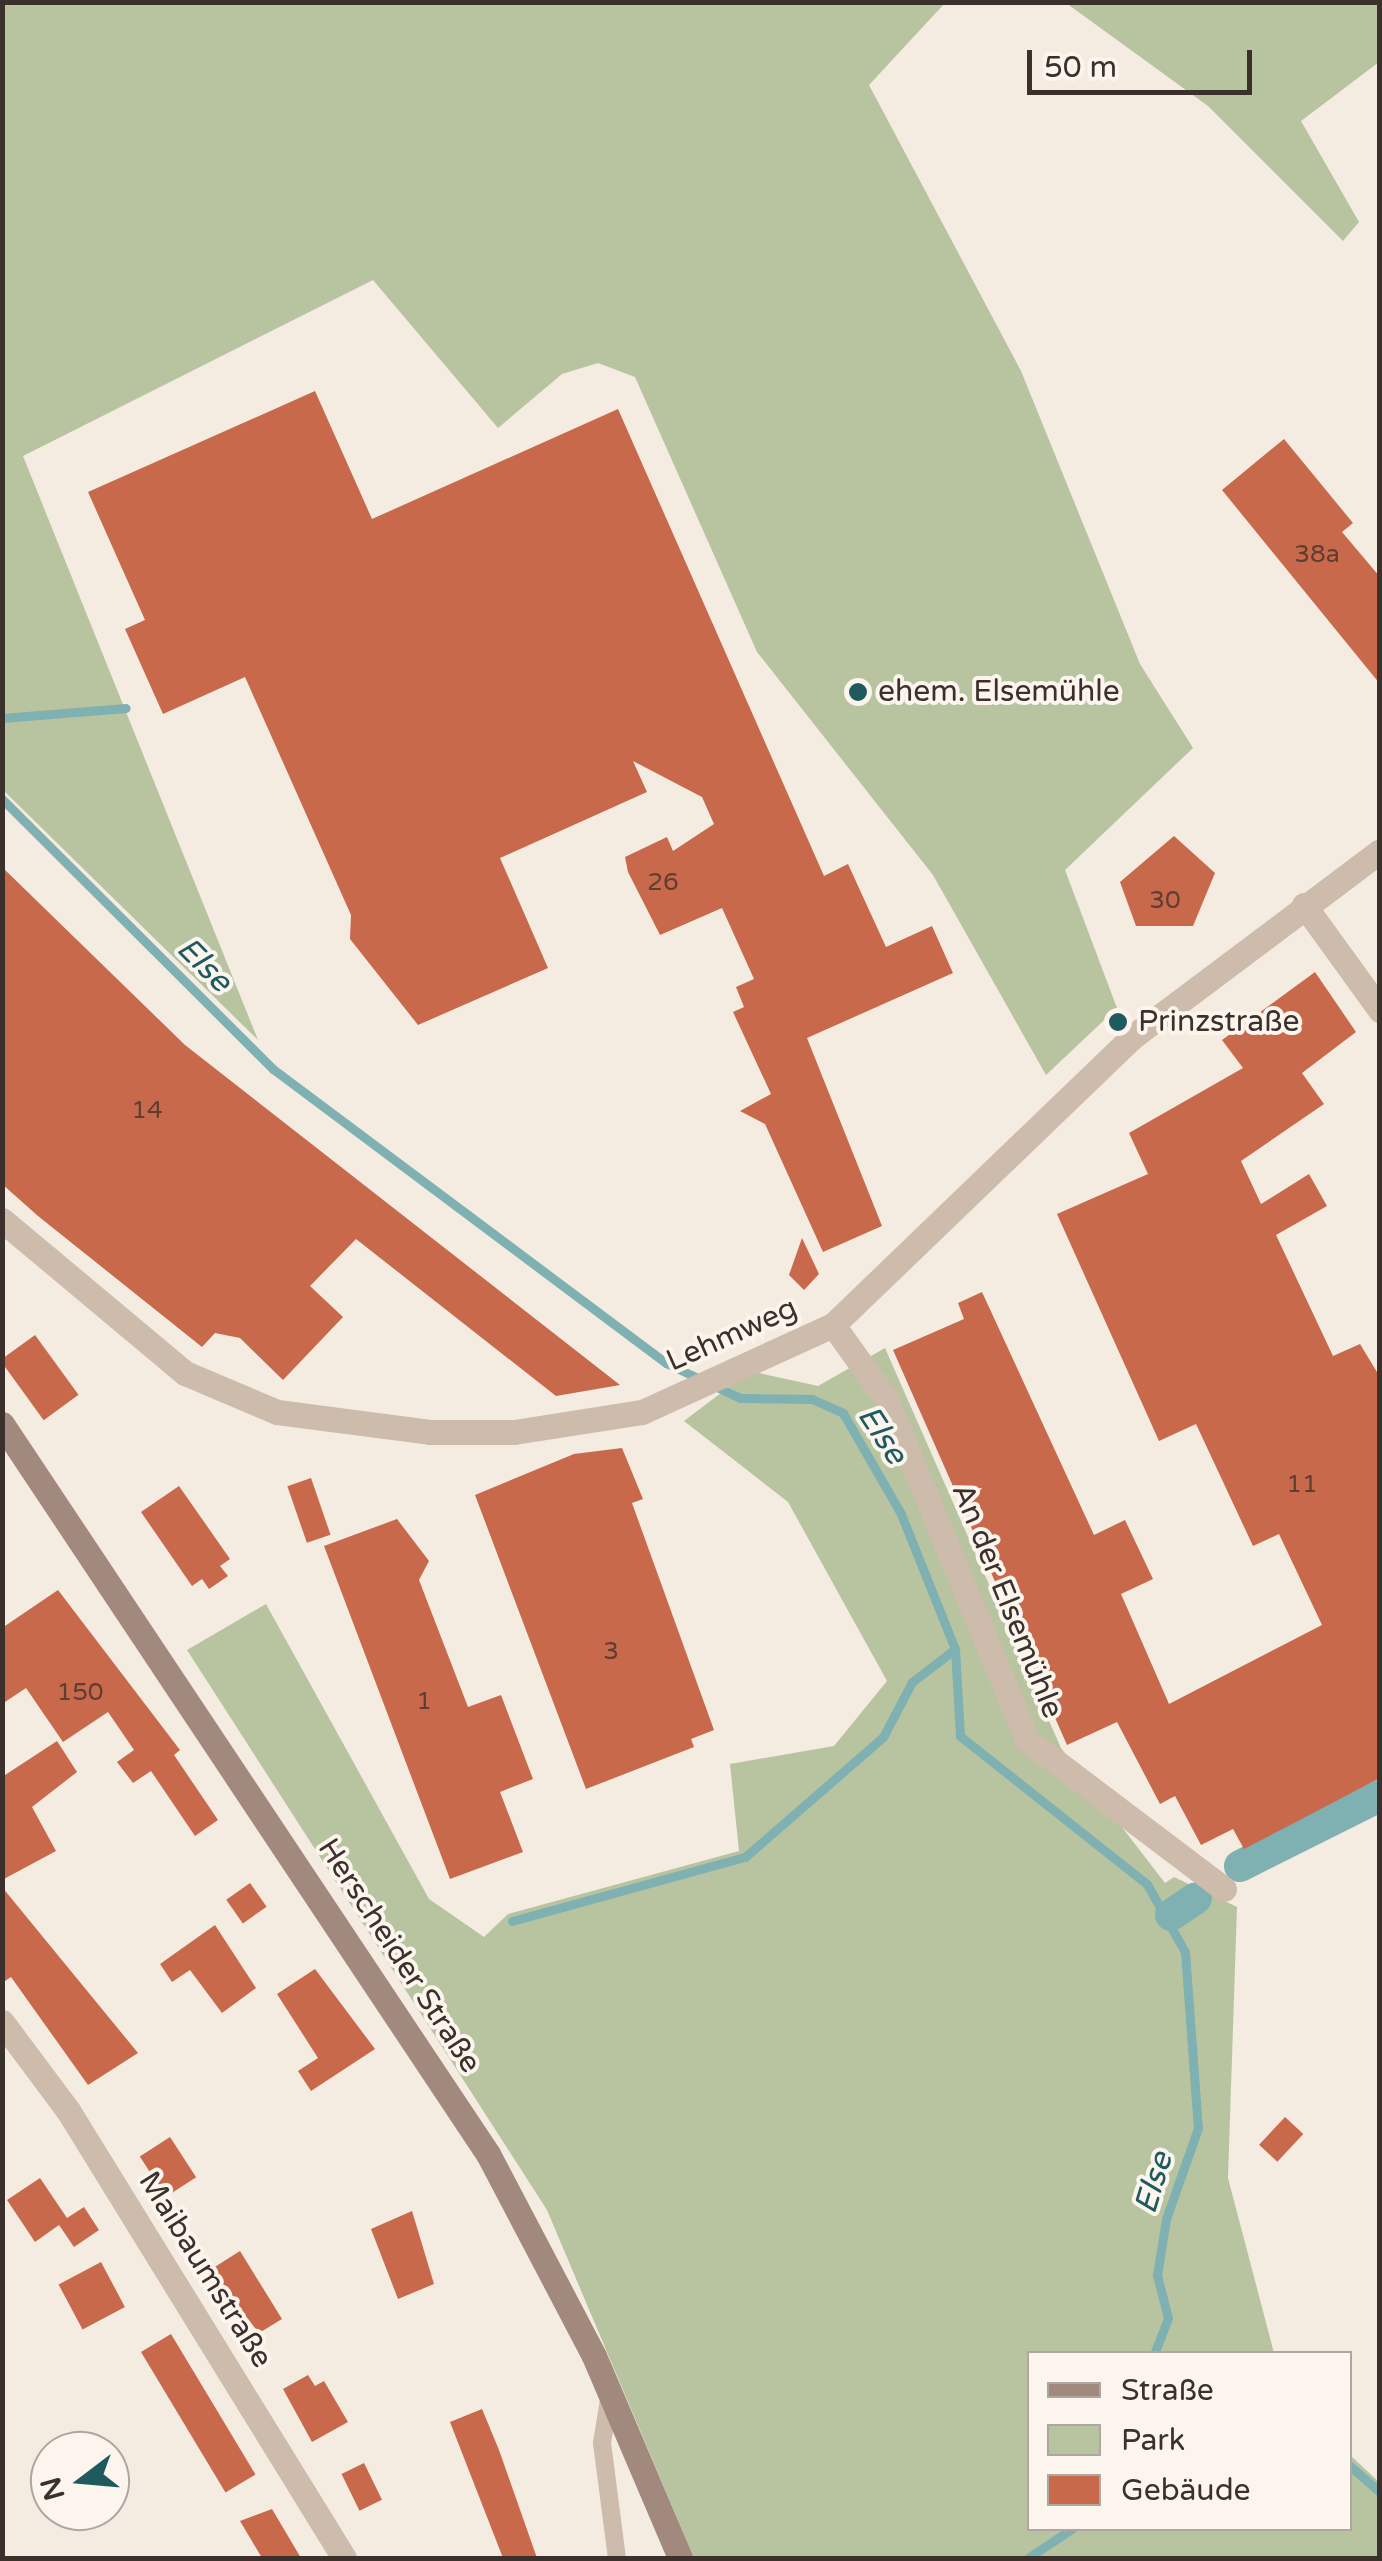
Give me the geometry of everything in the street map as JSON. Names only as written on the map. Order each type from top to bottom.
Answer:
[{"type":"main road","name":"Herscheider Straße","points":[[2,1424],[414,2033],[548,2261],[680,2558]]},
{"type":"street","name":"Lehmweg","points":[[2,1220],[184,1372],[277,1412],[348,1426],[514,1432],[626,1416],[673,1396],[730,1364],[832,1325],[1130,1038],[1304,904],[1380,851]]},
{"type":"street","points":[[1304,904],[1380,1010]]},
{"type":"street","name":"An der Elsemühle","points":[[832,1325],[886,1399],[1027,1740],[1224,1889]]},
{"type":"street","name":"Maibaumstraße","points":[[2,2022],[69,2112],[344,2558]]},
{"type":"lane","points":[[610,2394],[602,2443],[616,2558]]},
{"type":"green space","points":[[2,3],[945,3],[869,85],[1021,371],[1140,664],[1193,748],[1065,870],[1117,1008],[1046,1075],[933,875],[757,652],[635,377],[598,363],[562,374],[498,428],[373,280],[23,456],[258,1040],[3,790]]},
{"type":"green space","points":[[1066,3],[1379,3],[1379,62],[1301,121],[1359,222],[1343,241],[1208,106]]},
{"type":"green space","points":[[885,1348],[1061,1748],[1165,1883],[1174,1877],[1237,1907],[1228,2178],[1273,2351],[1027,2351],[1027,2531],[1352,2531],[1352,2457],[1379,2482],[1379,2558],[694,2558],[547,2210],[187,1650],[266,1604],[429,1899],[484,1937],[508,1914],[739,1851],[730,1764],[834,1746],[887,1681],[788,1502],[684,1421],[750,1371],[818,1386]]},
{"type":"building","points":[[315,391],[372,519],[618,409],[824,876],[848,864],[886,947],[932,926],[953,973],[807,1038],[882,1226],[823,1252],[765,1124],[740,1111],[771,1094],[733,1012],[744,1007],[736,987],[754,979],[722,908],[660,935],[628,872],[625,857],[667,837],[673,851],[714,824],[702,797],[633,761],[647,792],[500,858],[548,968],[418,1025],[350,939],[351,915],[245,677],[163,714],[125,629],[145,620],[88,492]]},
{"type":"building","points":[[1284,439],[1353,523],[1342,532],[1380,577],[1380,684],[1222,490]]},
{"type":"building","points":[[1174,836],[1215,873],[1193,926],[1136,926],[1120,882]]},
{"type":"building","points":[[2,867],[185,1045],[620,1385],[556,1396],[356,1239],[310,1286],[343,1317],[283,1380],[240,1338],[215,1333],[202,1347],[38,1216],[2,1184]]},
{"type":"building","points":[[1315,972],[1356,1032],[1302,1073],[1324,1104],[1241,1161],[1261,1204],[1309,1174],[1327,1206],[1276,1235],[1333,1356],[1360,1344],[1380,1377],[1380,1778],[1244,1849],[1233,1829],[1201,1845],[1175,1796],[1160,1804],[1117,1722],[1067,1745],[893,1350],[964,1319],[958,1303],[982,1292],[1094,1535],[1125,1520],[1153,1579],[1121,1594],[1169,1704],[1322,1625],[1279,1534],[1253,1546],[1196,1424],[1159,1441],[1057,1214],[1148,1174],[1129,1133],[1243,1068],[1222,1040]]},
{"type":"building","points":[[802,1238],[819,1274],[804,1290],[789,1275]]},
{"type":"building","points":[[35,1335],[78,1395],[44,1420],[2,1363]]},
{"type":"building","points":[[622,1448],[643,1499],[632,1503],[714,1730],[691,1739],[694,1747],[586,1789],[475,1495],[574,1454]]},
{"type":"building","points":[[311,1478],[331,1535],[307,1543],[287,1486]]},
{"type":"building","points":[[179,1486],[230,1559],[220,1566],[228,1576],[209,1589],[202,1579],[192,1586],[141,1512]]},
{"type":"building","points":[[397,1519],[429,1561],[419,1580],[468,1707],[501,1695],[533,1779],[500,1792],[523,1852],[450,1879],[324,1546]]},
{"type":"building","points":[[58,1590],[180,1750],[174,1755],[218,1820],[195,1836],[151,1771],[133,1783],[117,1762],[134,1750],[108,1712],[63,1742],[26,1688],[2,1704],[2,1628]]},
{"type":"building","points":[[57,1741],[77,1772],[32,1807],[56,1851],[2,1880],[2,1777]]},
{"type":"building","points":[[250,1883],[267,1907],[243,1923],[226,1900]]},
{"type":"building","points":[[2,1887],[138,2053],[88,2085],[11,1977],[2,1983]]},
{"type":"building","points":[[215,1925],[256,1988],[222,2013],[190,1970],[172,1982],[160,1964]]},
{"type":"building","points":[[315,1969],[375,2049],[311,2091],[298,2071],[318,2058],[277,1994]]},
{"type":"building","points":[[1285,2117],[1303,2134],[1277,2162],[1259,2145]]},
{"type":"building","points":[[170,2137],[196,2177],[166,2197],[140,2157]]},
{"type":"building","points":[[40,2178],[67,2218],[84,2207],[99,2230],[74,2247],[59,2225],[35,2242],[7,2200]]},
{"type":"building","points":[[412,2211],[434,2284],[398,2299],[371,2229]]},
{"type":"building","points":[[240,2251],[282,2319],[259,2333],[210,2270]]},
{"type":"building","points":[[101,2262],[125,2307],[83,2330],[59,2285]]},
{"type":"building","points":[[171,2334],[255,2475],[225,2493],[141,2352]]},
{"type":"building","points":[[308,2375],[315,2386],[324,2381],[348,2422],[312,2442],[283,2389]]},
{"type":"building","points":[[482,2409],[537,2558],[503,2558],[450,2422]]},
{"type":"building","points":[[364,2463],[382,2500],[360,2511],[342,2474]]},
{"type":"building","points":[[272,2509],[301,2558],[262,2558],[240,2521]]},
{"type":"waterway","points":[[2,718],[126,708]]},
{"type":"waterway","name":"Else","points":[[2,799],[273,1069],[666,1363],[740,1398],[812,1399],[843,1413],[901,1514],[955,1649],[960,1736],[1147,1884],[1185,1952],[1198,2128],[1166,2219],[1157,2275],[1168,2318],[1155,2351]]},
{"type":"waterway","points":[[512,1921],[745,1857],[883,1737],[912,1682],[955,1649]]},
{"type":"waterway","points":[[1240,1866],[1380,1796]]},
{"type":"waterway","points":[[1171,1915],[1196,1898]]},
{"type":"waterway","points":[[1352,2468],[1380,2492]]},
{"type":"waterway","name":"Else","points":[[1028,2558],[1068,2531]]},
{"type":"place","name":"ehem. Elsemühle","points":[[858,692]]},
{"type":"place","name":"Prinzstraße","points":[[1118,1022]]}]
